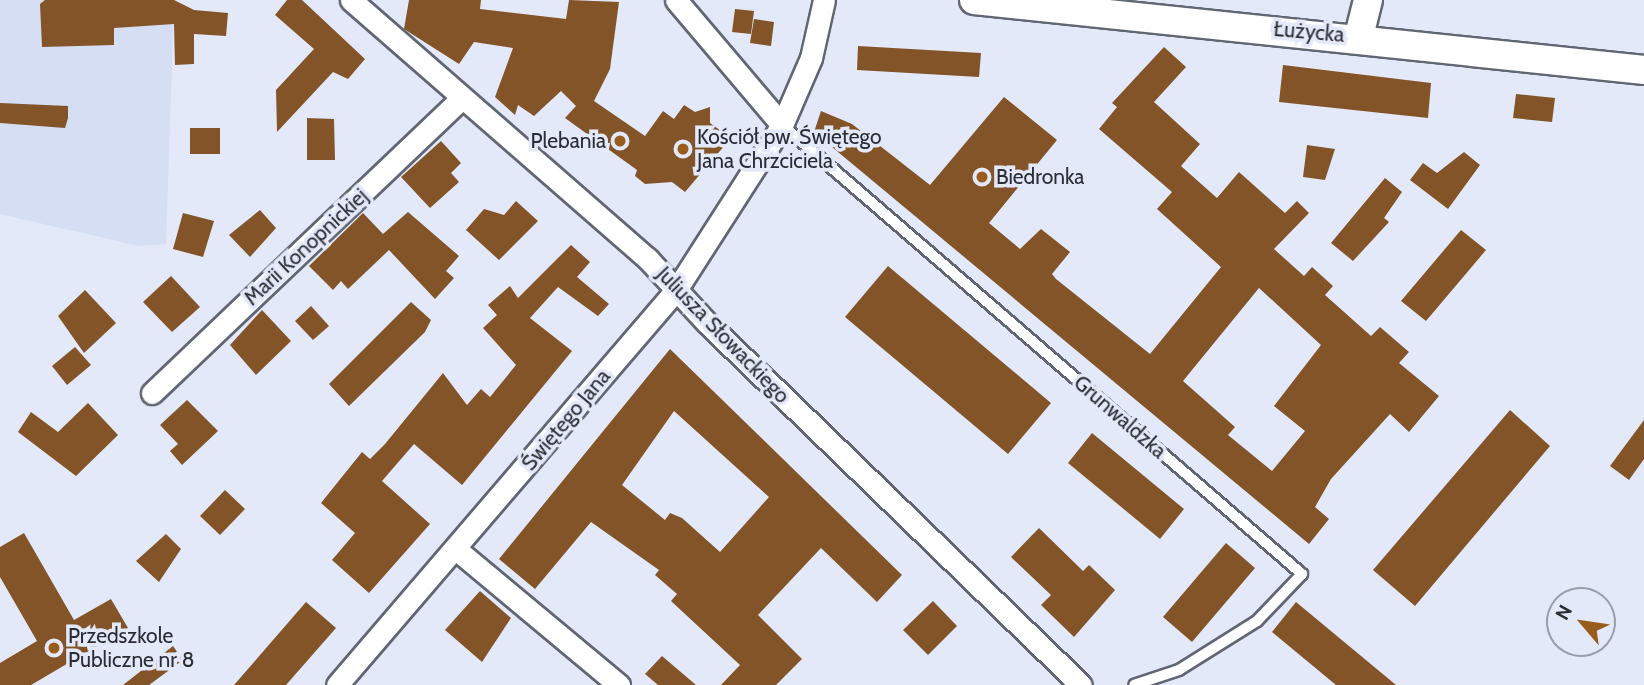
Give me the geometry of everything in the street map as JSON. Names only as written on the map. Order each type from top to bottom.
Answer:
[{"type":"main road","name":"Łużycka","points":[[974,0],[1639,64]]},
{"type":"main road","points":[[1359,36],[1368,0]]},
{"type":"street","name":"Juliusza Słowackiego","points":[[351,0],[459,101],[648,259],[676,290],[1081,685]]},
{"type":"street","name":"Grunwaldzka","points":[[676,0],[782,125]]},
{"type":"street","points":[[676,290],[782,125],[811,58],[824,0]]},
{"type":"street","name":"Marii Konopnickiej","points":[[152,393],[459,101]]},
{"type":"street","name":"Świętego Jana","points":[[337,685],[457,550],[676,290]]},
{"type":"street","points":[[457,550],[619,685]]},
{"type":"lane","name":"Grunwaldzka","points":[[782,125],[1302,574],[1257,621],[1179,670],[1134,685]]},
{"type":"shaded area","points":[[0,0],[174,0],[166,244],[139,246],[0,214]]},
{"type":"building","points":[[45,0],[174,0],[194,10],[228,13],[226,36],[194,34],[194,64],[175,65],[174,24],[114,28],[114,45],[42,47],[40,4]]},
{"type":"building","points":[[287,0],[302,0],[365,59],[348,79],[333,72],[277,132],[276,90],[314,49],[275,15]]},
{"type":"building","points":[[409,0],[481,0],[480,9],[566,19],[569,0],[619,2],[610,69],[594,101],[645,136],[663,111],[674,119],[684,105],[695,112],[710,107],[710,123],[731,138],[685,192],[672,182],[645,184],[635,176],[637,170],[565,118],[576,106],[561,91],[534,116],[518,105],[515,115],[495,97],[513,48],[474,42],[459,64],[404,29]]},
{"type":"building","points":[[735,9],[754,11],[751,34],[732,32]]},
{"type":"building","points":[[754,19],[774,22],[771,46],[750,43]]},
{"type":"building","points":[[858,46],[981,53],[979,77],[857,70]]},
{"type":"building","points":[[1164,47],[1186,67],[1154,102],[1200,144],[1181,166],[1217,198],[1239,172],[1285,213],[1297,201],[1309,213],[1274,249],[1304,276],[1312,267],[1333,286],[1325,295],[1371,336],[1380,327],[1409,352],[1399,363],[1439,396],[1409,432],[1390,414],[1331,479],[1315,507],[1329,519],[1309,544],[814,132],[821,111],[852,124],[930,185],[1004,97],[1057,140],[989,223],[1020,249],[1041,229],[1070,252],[1052,274],[1150,354],[1221,267],[1157,209],[1172,192],[1099,129],[1117,107],[1112,103]],"holes":[[[1259,288],[1321,345],[1274,406],[1305,431],[1272,471],[1228,435],[1235,427],[1183,381]]]},
{"type":"building","points":[[1283,65],[1431,83],[1428,118],[1279,102]]},
{"type":"building","points":[[1516,94],[1555,98],[1552,122],[1513,118]]},
{"type":"building","points":[[0,103],[68,106],[65,128],[0,123]]},
{"type":"building","points":[[307,118],[334,119],[335,160],[307,160]]},
{"type":"building","points":[[190,128],[220,128],[220,154],[190,154]]},
{"type":"building","points":[[441,141],[461,163],[451,173],[459,182],[430,208],[401,177]]},
{"type":"building","points":[[1307,145],[1335,149],[1325,180],[1303,177]]},
{"type":"building","points":[[1464,152],[1480,165],[1448,209],[1410,180],[1423,163],[1437,173]]},
{"type":"building","points":[[1385,178],[1402,192],[1384,218],[1389,222],[1353,261],[1331,243]]},
{"type":"building","points":[[516,201],[538,221],[499,260],[466,230],[484,209],[504,215]]},
{"type":"building","points":[[260,210],[276,228],[250,257],[229,235]]},
{"type":"building","points":[[408,212],[459,256],[446,271],[454,278],[435,299],[389,250],[348,289],[341,281],[333,290],[309,266],[363,213],[383,234]]},
{"type":"building","points":[[183,213],[214,221],[203,257],[173,249]]},
{"type":"building","points":[[1461,230],[1486,250],[1426,321],[1401,301]]},
{"type":"building","points":[[571,245],[590,262],[577,277],[609,304],[598,316],[558,287],[530,318],[572,351],[462,485],[414,444],[382,481],[430,524],[369,593],[332,560],[355,533],[321,503],[362,452],[370,459],[385,444],[443,373],[467,405],[481,389],[490,397],[516,365],[483,328],[497,315],[488,305],[510,286],[518,298]]},
{"type":"building","points":[[888,266],[1051,403],[1008,454],[845,317]]},
{"type":"building","points":[[171,276],[200,307],[172,332],[143,302]]},
{"type":"building","points":[[85,290],[116,323],[84,353],[58,316]]},
{"type":"building","points":[[411,302],[431,320],[425,332],[349,406],[329,384]]},
{"type":"building","points":[[311,306],[329,326],[313,340],[295,321]]},
{"type":"building","points":[[262,310],[291,341],[256,375],[230,345]]},
{"type":"building","points":[[75,347],[91,365],[67,385],[52,366]]},
{"type":"building","points":[[670,349],[902,575],[877,602],[821,548],[758,615],[802,659],[776,685],[721,685],[740,665],[671,601],[677,594],[655,575],[659,570],[591,522],[535,589],[499,559]],"holes":[[[674,411],[769,497],[720,552],[682,518],[670,513],[665,520],[622,485]]]},
{"type":"building","points":[[187,400],[218,431],[182,465],[170,451],[178,444],[160,425]]},
{"type":"building","points":[[88,403],[118,435],[76,476],[18,432],[31,412],[58,432]]},
{"type":"building","points":[[1510,410],[1550,446],[1415,606],[1373,570]]},
{"type":"building","points":[[1644,420],[1644,459],[1629,480],[1610,466]]},
{"type":"building","points":[[1092,433],[1184,509],[1160,539],[1068,463]]},
{"type":"building","points":[[225,490],[245,509],[220,535],[200,516]]},
{"type":"building","points":[[1039,528],[1083,571],[1089,565],[1115,590],[1074,637],[1041,605],[1051,595],[1011,557]]},
{"type":"building","points":[[24,533],[74,620],[111,599],[128,628],[31,685],[0,685],[0,663],[37,641],[0,577],[0,547]]},
{"type":"building","points":[[166,534],[181,549],[159,582],[136,561]]},
{"type":"building","points":[[1226,543],[1255,568],[1192,642],[1163,617]]},
{"type":"building","points":[[480,591],[511,618],[482,662],[445,630]]},
{"type":"building","points":[[933,601],[957,626],[928,655],[903,630]]},
{"type":"building","points":[[306,602],[336,628],[286,685],[234,685]]},
{"type":"building","points":[[1296,602],[1396,685],[1336,685],[1272,632]]},
{"type":"building","points":[[173,646],[183,660],[149,685],[123,685]]},
{"type":"building","points":[[662,656],[696,685],[658,685],[645,674]]},
{"type":"place","name":"Plebania","points":[[620,141]]},
{"type":"place","name":"Kościół pw. Świętego Jana Chrzciciela","points":[[683,149]]},
{"type":"place","name":"Biedronka","points":[[982,177]]},
{"type":"place","name":"Przedszkole Publiczne nr 8","points":[[54,648]]}]
